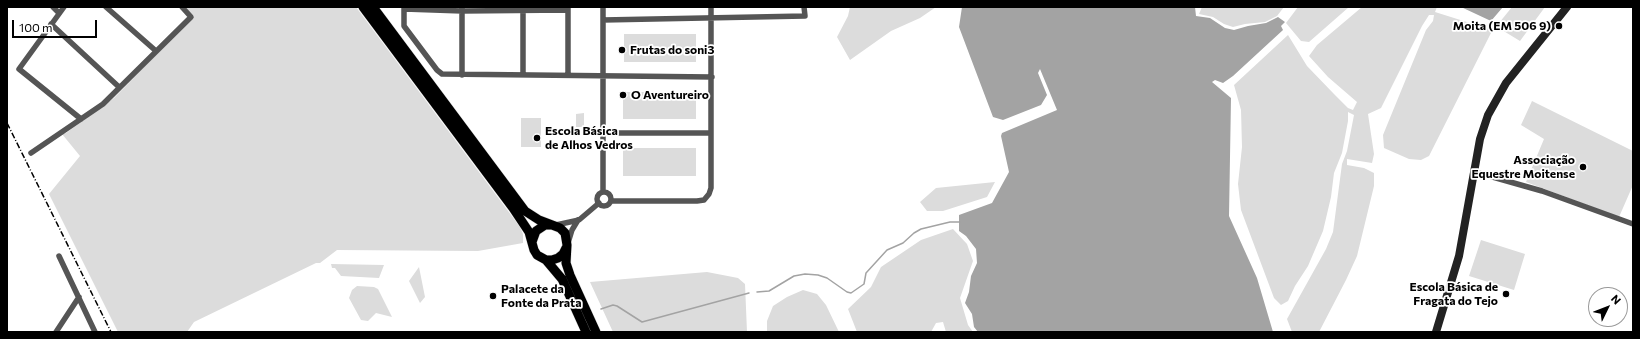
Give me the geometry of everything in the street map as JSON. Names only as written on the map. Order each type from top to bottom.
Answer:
[{"type":"main road","points":[[363,7],[513,208],[529,232],[537,255],[546,260],[562,280],[586,332]]},
{"type":"main road","points":[[373,7],[526,211],[539,220],[552,225],[564,233],[567,247],[566,263],[596,332]]},
{"type":"main road","points":[[532,242],[536,232],[545,226],[552,225]]},
{"type":"main road","points":[[546,260],[558,258],[563,254],[567,247]]},
{"type":"street","points":[[53,7],[59,13]]},
{"type":"street","points":[[64,7],[19,69],[81,119]]},
{"type":"street","points":[[106,7],[156,51]]},
{"type":"street","points":[[31,153],[103,104],[190,18],[182,7]]},
{"type":"street","points":[[603,7],[603,192]]},
{"type":"street","points":[[603,192],[597,197],[599,203],[605,206],[611,201],[701,201],[710,194],[712,77],[711,7]]},
{"type":"street","points":[[603,20],[805,16],[804,7]]},
{"type":"street","points":[[1436,332],[1459,256],[1480,139],[1488,115],[1506,83],[1567,7]]},
{"type":"street","points":[[568,75],[568,9],[404,8],[404,26],[437,70],[442,74],[712,77]]},
{"type":"street","points":[[462,9],[462,75]]},
{"type":"street","points":[[523,9],[523,75]]},
{"type":"street","points":[[51,24],[119,87]]},
{"type":"street","points":[[603,133],[711,134]]},
{"type":"street","points":[[1475,172],[1542,191],[1633,224]]},
{"type":"street","points":[[603,192],[609,194],[611,201]]},
{"type":"street","points":[[567,247],[572,230],[579,220],[599,203]]},
{"type":"street","points":[[552,225],[579,220]]},
{"type":"street","points":[[59,256],[95,332]]},
{"type":"street","points":[[56,332],[79,297]]},
{"type":"shaded area","points":[[185,7],[356,7],[520,227],[523,234],[523,243],[478,251],[337,250],[320,263],[316,263],[194,322],[187,332],[118,332],[49,194],[80,156],[62,134],[66,133],[114,98],[193,17]]},
{"type":"shaded area","points":[[850,7],[936,7],[920,18],[891,31],[850,60],[837,37],[848,16]]},
{"type":"shaded area","points":[[962,7],[1195,7],[1196,16],[1210,18],[1225,28],[1234,30],[1266,23],[1278,17],[1285,22],[1281,26],[1283,30],[1233,76],[1223,83],[1215,80],[1212,82],[1231,98],[1229,216],[1257,278],[1273,332],[978,332],[974,327],[972,314],[965,303],[969,292],[971,276],[977,263],[976,249],[966,236],[959,231],[959,215],[992,203],[1009,172],[1001,136],[1002,133],[1057,110],[1040,69],[1038,73],[1047,95],[1041,105],[1003,120],[993,117],[959,27]]},
{"type":"shaded area","points":[[1202,7],[1284,7],[1277,16],[1265,22],[1233,27],[1224,24],[1213,17],[1199,14]]},
{"type":"shaded area","points":[[1298,7],[1349,7],[1309,42],[1301,41],[1286,23]]},
{"type":"shaded area","points":[[1362,7],[1437,7],[1435,12],[1489,29],[1491,33],[1429,156],[1421,160],[1409,159],[1384,148],[1383,135],[1426,30],[1433,21],[1434,15],[1429,15],[1381,108],[1368,114],[1374,154],[1372,163],[1347,159],[1347,165],[1364,168],[1374,173],[1374,186],[1357,256],[1319,332],[1292,332],[1287,319],[1326,249],[1333,232],[1342,164],[1347,151],[1354,115],[1348,112],[1348,121],[1342,153],[1334,173],[1331,197],[1323,231],[1308,266],[1295,286],[1288,301],[1281,305],[1274,298],[1241,210],[1238,184],[1242,147],[1241,110],[1234,85],[1288,35],[1307,66],[1348,108],[1353,110],[1357,102],[1328,77],[1309,56],[1317,45]]},
{"type":"shaded area","points":[[1461,7],[1503,7],[1491,21]]},
{"type":"shaded area","points":[[1512,7],[1545,7],[1520,41],[1497,27]]},
{"type":"shaded area","points":[[624,34],[696,34],[696,62],[624,62]]},
{"type":"shaded area","points":[[623,92],[696,92],[696,119],[623,119]]},
{"type":"shaded area","name":"Associação Equestre Moitense","points":[[1532,101],[1633,151],[1633,185],[1619,217],[1526,182],[1544,139],[1521,125]]},
{"type":"shaded area","points":[[584,113],[584,127],[576,127],[576,114]]},
{"type":"shaded area","points":[[521,118],[541,118],[541,147],[521,147]]},
{"type":"shaded area","points":[[623,148],[696,148],[696,176],[623,176]]},
{"type":"shaded area","points":[[995,182],[987,197],[943,211],[927,211],[920,202],[936,188]]},
{"type":"shaded area","points":[[953,229],[967,244],[973,261],[960,298],[968,325],[973,332],[946,332],[943,322],[936,323],[931,332],[857,332],[848,309],[871,287],[881,267],[921,240]]},
{"type":"shaded area","points":[[1481,240],[1525,254],[1514,290],[1469,276]]},
{"type":"shaded area","points":[[331,264],[384,265],[379,278],[341,276],[335,268],[332,268]]},
{"type":"shaded area","points":[[419,267],[425,297],[420,303],[409,281]]},
{"type":"shaded area","points":[[707,272],[738,278],[745,284],[747,332],[613,332],[590,282]]},
{"type":"shaded area","points":[[357,286],[374,287],[378,289],[392,317],[376,313],[368,321],[361,320],[349,298],[352,290]]},
{"type":"shaded area","points":[[803,290],[817,294],[826,305],[839,332],[767,332],[767,321],[773,306],[787,297]]},
{"type":"waterway","points":[[757,292],[769,291],[794,276],[805,274],[818,275],[827,278],[847,292],[851,293],[864,284],[866,273],[887,250],[903,243],[921,229],[950,222],[961,222]]},
{"type":"waterway","points":[[601,309],[613,305],[617,306],[642,322],[749,293]]},
{"type":"railway","points":[[7,123],[111,332]]},
{"type":"place","name":"Moita (EM 506 9)","points":[[1559,26]]},
{"type":"place","name":"Frutas do soni3","points":[[622,50]]},
{"type":"place","name":"O Aventureiro","points":[[623,95]]},
{"type":"place","name":"Escola Básica de Alhos Vedros","points":[[537,138]]},
{"type":"place","name":"Associação Equestre Moitense","points":[[1583,167]]},
{"type":"place","name":"Escola Básica de Fragata do Tejo","points":[[1506,294]]},
{"type":"place","name":"Palacete da Fonte da Prata","points":[[493,296]]}]
